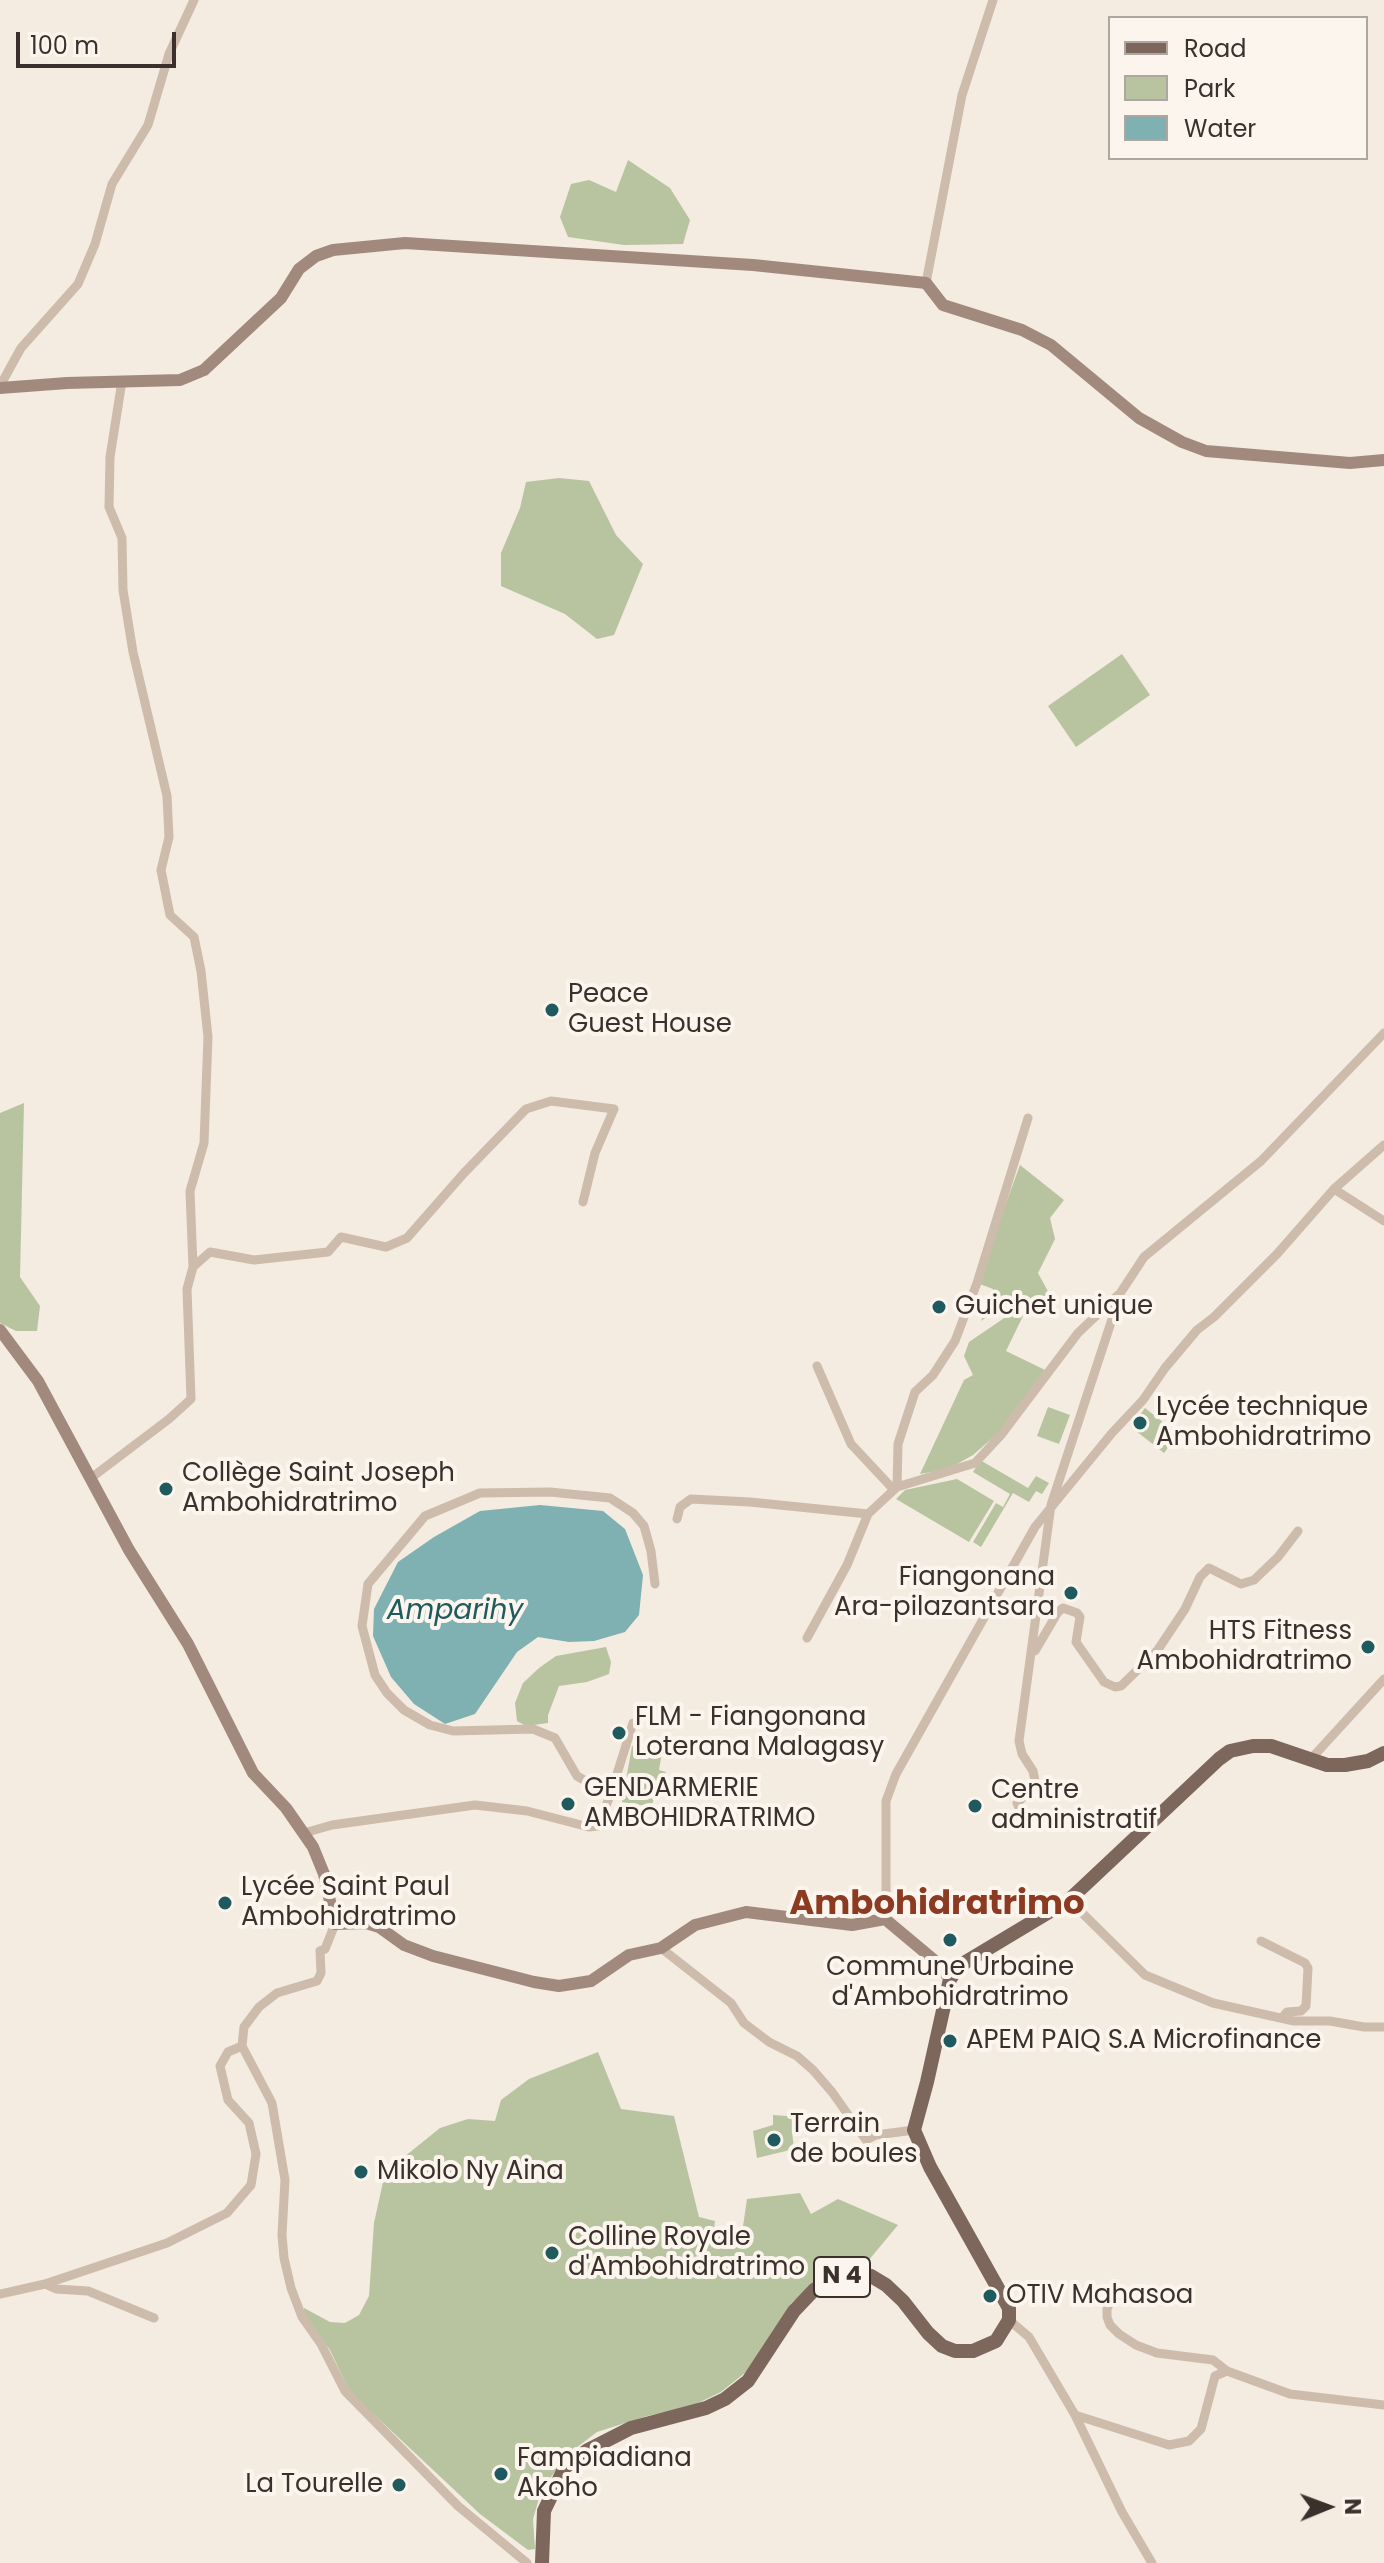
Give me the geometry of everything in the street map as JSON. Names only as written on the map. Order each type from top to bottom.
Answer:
[{"type":"main road","points":[[1009,2320],[1009,2308],[1001,2290],[935,2175],[914,2130],[946,1994],[955,1973],[1069,1900],[1230,1751],[1271,1746],[1327,1765],[1368,1761],[1384,1753]]},
{"type":"main road","name":"N 4","points":[[542,2563],[544,2511],[565,2467],[588,2450],[631,2428],[706,2408],[725,2399],[748,2381],[794,2311],[814,2290],[827,2282],[851,2274],[871,2276],[903,2301],[942,2346],[955,2351],[973,2351],[996,2341],[1009,2320]]},
{"type":"street","points":[[0,387],[21,348],[78,284],[95,244],[112,184],[148,125],[169,54],[194,0]]},
{"type":"street","points":[[926,283],[962,95],[993,0]]},
{"type":"street","points":[[0,387],[180,380],[204,370],[281,298],[299,269],[316,256],[333,250],[405,243],[753,265],[926,283],[943,305],[1022,330],[1051,345],[1129,411],[1182,442],[1206,451],[1350,463],[1384,460]]},
{"type":"street","points":[[91,1478],[191,1399],[187,1289],[193,1267],[190,1191],[204,1143],[208,1037],[194,937],[170,915],[161,870],[169,837],[167,796],[133,652],[123,590],[122,538],[109,507],[110,457],[122,381]]},
{"type":"street","points":[[807,1638],[847,1565],[868,1514],[896,1489],[975,1463],[1001,1435],[1078,1333],[1121,1292],[1144,1257],[1261,1161],[1384,1033]]},
{"type":"street","points":[[193,1267],[210,1252],[254,1260],[328,1252],[341,1237],[386,1247],[407,1238],[526,1109],[551,1101],[614,1109],[595,1153],[583,1202]]},
{"type":"street","points":[[896,1489],[898,1444],[915,1392],[933,1375],[955,1341],[977,1283],[1028,1118]]},
{"type":"street","points":[[885,1919],[888,1903],[886,1801],[896,1774],[1035,1527],[1143,1400],[1197,1330],[1277,1254],[1334,1189],[1384,1145]]},
{"type":"street","points":[[1334,1189],[1384,1221]]},
{"type":"street","points":[[1025,1822],[1017,1803],[1031,1790],[1035,1781],[1019,1741],[1051,1505],[1121,1292]]},
{"type":"street","points":[[0,1330],[38,1381],[129,1550],[188,1644],[253,1773],[286,1808],[304,1833],[324,1874],[335,1924],[325,1949],[320,1951],[321,1973],[317,1981],[277,1993],[259,2007],[244,2027],[242,2046],[272,2103],[285,2180],[284,2258],[302,2317],[321,2344],[345,2391],[458,2506],[527,2563]]},
{"type":"street","points":[[817,1366],[851,1444],[896,1489]]},
{"type":"street","points":[[611,1793],[577,1776],[555,1738],[533,1729],[453,1731],[430,1725],[404,1710],[375,1675],[362,1626],[368,1584],[425,1516],[480,1493],[550,1492],[610,1498],[633,1513],[644,1526],[655,1584]]},
{"type":"street","points":[[677,1519],[680,1507],[691,1499],[868,1514]]},
{"type":"street","points":[[1032,1656],[1058,1612],[1063,1608],[1071,1610],[1080,1617],[1076,1642],[1104,1682],[1121,1686],[1157,1651],[1185,1609],[1200,1577],[1209,1568],[1241,1584],[1254,1580],[1278,1557],[1298,1531]]},
{"type":"street","points":[[1310,1760],[1384,1679]]},
{"type":"street","points":[[304,1833],[332,1825],[475,1805],[527,1811],[589,1827],[598,1826],[633,1723]]},
{"type":"street","points":[[1069,1900],[1145,1975],[1213,2003],[1282,2018],[1384,2027]]},
{"type":"street","points":[[335,1924],[366,1923],[379,1927],[404,1945],[433,1956],[559,1986],[591,1981],[629,1955],[661,1948],[695,1925],[746,1912],[852,1925],[885,1919]]},
{"type":"street","points":[[885,1919],[934,1960],[955,1973]]},
{"type":"street","points":[[1261,1941],[1305,1963],[1308,1968],[1306,2006],[1301,2011],[1287,2012],[1282,2018]]},
{"type":"street","points":[[661,1948],[731,2003],[744,2023],[769,2042],[797,2056],[813,2070],[866,2140],[876,2135],[914,2130]]},
{"type":"street","points":[[0,2294],[45,2284],[167,2243],[227,2213],[251,2185],[256,2154],[249,2123],[228,2100],[220,2066],[228,2052],[242,2046]]},
{"type":"street","points":[[45,2284],[56,2289],[88,2291],[154,2318]]},
{"type":"street","points":[[1119,2290],[1114,2293],[1107,2309],[1110,2325],[1136,2345],[1157,2353],[1213,2360],[1227,2371],[1290,2394],[1384,2405]]},
{"type":"street","points":[[1009,2320],[1029,2337],[1075,2415],[1149,2562]]},
{"type":"street","points":[[1075,2415],[1169,2445],[1189,2441],[1201,2429],[1215,2376],[1227,2371]]},
{"type":"green space","points":[[628,160],[670,188],[690,220],[683,244],[624,245],[568,237],[560,217],[571,184],[589,180],[616,192]]},
{"type":"green space","points":[[559,478],[589,481],[616,535],[643,564],[614,635],[597,639],[565,614],[501,586],[501,553],[520,508],[526,482]]},
{"type":"green space","points":[[1122,654],[1150,695],[1076,747],[1048,706]]},
{"type":"green space","points":[[24,1103],[20,1277],[40,1306],[37,1331],[16,1331],[0,1323],[0,1113]]},
{"type":"green space","points":[[1020,1165],[1064,1200],[1050,1218],[1055,1239],[1038,1273],[1051,1297],[1038,1316],[1013,1298],[981,1321],[993,1289],[977,1283]]},
{"type":"green space","points":[[1019,1309],[1023,1316],[1006,1351],[1045,1370],[1003,1429],[973,1455],[948,1469],[920,1474],[964,1380],[973,1375],[964,1356],[969,1342]]},
{"type":"green space","points":[[1048,1407],[1070,1415],[1059,1444],[1037,1436]]},
{"type":"green space","points":[[1145,1408],[1178,1434],[1164,1453],[1131,1427]]},
{"type":"green space","points":[[980,1460],[1028,1488],[1036,1476],[1049,1483],[1042,1494],[1036,1491],[1029,1502],[1013,1493],[981,1547],[973,1542],[996,1503],[1003,1507],[1010,1494],[973,1472]]},
{"type":"green space","points":[[957,1479],[994,1501],[969,1542],[896,1499],[905,1490]]},
{"type":"green space","points":[[606,1647],[611,1662],[609,1674],[587,1682],[559,1686],[548,1723],[526,1726],[517,1721],[515,1703],[523,1683],[539,1668],[556,1656]]},
{"type":"green space","points":[[632,1746],[662,1752],[659,1770],[666,1772],[661,1797],[654,1796],[652,1807],[622,1802]]},
{"type":"green space","points":[[598,2052],[621,2109],[674,2116],[699,2217],[715,2221],[714,2230],[742,2233],[747,2199],[800,2193],[811,2214],[838,2199],[898,2225],[868,2261],[836,2270],[792,2302],[751,2368],[721,2392],[692,2406],[597,2432],[572,2451],[542,2488],[533,2519],[535,2549],[528,2550],[480,2514],[350,2392],[330,2350],[304,2314],[304,2308],[330,2322],[345,2323],[359,2315],[369,2296],[374,2223],[383,2182],[404,2157],[440,2128],[468,2119],[495,2121],[501,2100],[529,2079]]},
{"type":"green space","name":"Terrain de boules","points":[[773,2115],[799,2117],[792,2131],[794,2149],[757,2158],[753,2131],[773,2125]]},
{"type":"water","name":"Amparihy","points":[[540,1505],[603,1511],[625,1529],[643,1575],[639,1615],[625,1632],[594,1641],[569,1642],[538,1637],[517,1652],[475,1714],[445,1724],[414,1704],[391,1677],[373,1636],[374,1609],[398,1562],[434,1537],[480,1511]]},
{"type":"place","name":"Peace Guest House","points":[[552,1010]]},
{"type":"place","name":"Guichet unique","points":[[939,1307]]},
{"type":"place","name":"Lycée technique Ambohidratrimo","points":[[1140,1423]]},
{"type":"place","name":"Collège Saint Joseph Ambohidratrimo","points":[[166,1489]]},
{"type":"place","name":"Fiangonana Ara-pilazantsara","points":[[1071,1593]]},
{"type":"place","name":"HTS Fitness Ambohidratrimo","points":[[1368,1647]]},
{"type":"place","name":"FLM - Fiangonana Loterana Malagasy","points":[[619,1733]]},
{"type":"place","name":"GENDARMERIE AMBOHIDRATRIMO","points":[[568,1804]]},
{"type":"place","name":"Centre administratif","points":[[975,1806]]},
{"type":"place","name":"Lycée Saint Paul Ambohidratrimo","points":[[225,1903]]},
{"type":"place","name":"Commune Urbaine d'Ambohidratrimo","points":[[950,1940]]},
{"type":"place","name":"APEM PAIQ S.A Microfinance","points":[[950,2041]]},
{"type":"place","name":"Terrain de boules","points":[[774,2140]]},
{"type":"place","name":"Mikolo Ny Aina","points":[[361,2172]]},
{"type":"place","name":"Colline Royale d'Ambohidratrimo","points":[[552,2253]]},
{"type":"place","name":"OTIV Mahasoa","points":[[990,2296]]},
{"type":"place","name":"Fampiadiana Akoho","points":[[501,2474]]},
{"type":"place","name":"La Tourelle","points":[[399,2485]]},
{"type":"district","name":"Ambohidratrimo","points":[[937,1905]]}]
